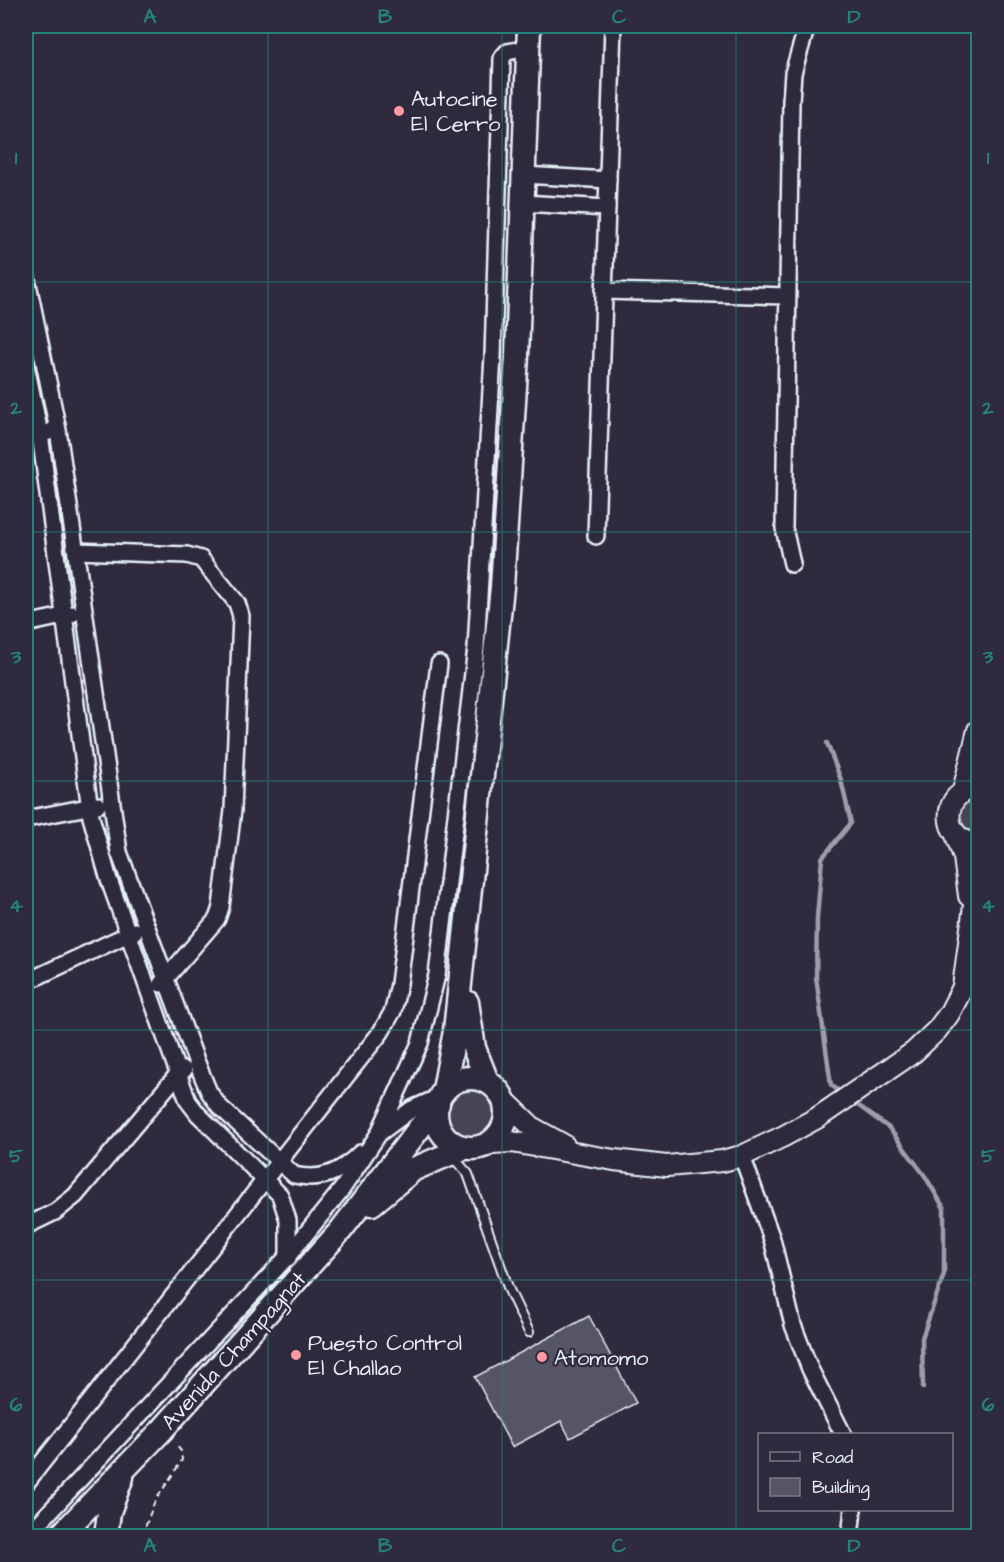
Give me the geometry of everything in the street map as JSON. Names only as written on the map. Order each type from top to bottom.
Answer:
[{"type":"main road","points":[[440,1097],[460,1079],[478,1078],[487,1081],[501,1093],[505,1101],[506,1120],[498,1136],[491,1143],[457,1151],[456,1145],[441,1133],[436,1115],[440,1097],[455,1031],[491,588],[511,456],[524,203],[529,26]]},
{"type":"main road","points":[[462,956],[470,1030],[487,1081]]},
{"type":"main road","name":"Avenida Champagnat","points":[[60,1536],[162,1430],[341,1230],[440,1097]]},
{"type":"main road","name":"Avenida Champagnat","points":[[341,1230],[414,1169],[457,1151]]},
{"type":"main road","name":"Avenida Champagnat","points":[[106,1536],[109,1512],[124,1470]]},
{"type":"street","points":[[596,536],[613,26]]},
{"type":"street","points":[[792,564],[784,528],[792,82],[807,26]]},
{"type":"street","points":[[491,588],[488,457],[502,58],[507,52],[528,48]]},
{"type":"street","points":[[524,175],[608,180]]},
{"type":"street","points":[[524,203],[607,208]]},
{"type":"street","points":[[26,274],[58,430],[119,852],[208,1092],[219,1106],[294,1175],[308,1178],[328,1176],[355,1158],[378,1135],[412,1109],[440,1097]]},
{"type":"street","points":[[604,291],[787,296]]},
{"type":"street","points":[[493,356],[517,356]]},
{"type":"street","points":[[26,365],[33,435],[65,616],[89,807],[108,880],[188,1101],[198,1114],[280,1195],[286,1208],[288,1287]]},
{"type":"street","points":[[33,435],[58,430]]},
{"type":"street","points":[[488,457],[511,456]]},
{"type":"street","points":[[76,551],[187,555],[201,559],[237,603],[241,616],[233,810],[221,907],[217,919],[166,980],[149,992]]},
{"type":"street","points":[[26,624],[84,612]]},
{"type":"street","points":[[27,1536],[288,1256],[342,1189],[378,1135],[420,1042],[435,986],[486,647]]},
{"type":"street","points":[[26,1482],[381,1032],[393,1011],[399,984],[439,664]]},
{"type":"street","points":[[972,919],[964,857],[949,820],[949,811],[951,803],[971,789],[978,730]]},
{"type":"street","points":[[26,819],[110,802]]},
{"type":"street","points":[[956,835],[964,840],[978,843]]},
{"type":"street","points":[[491,1143],[512,1142],[614,1160],[667,1166],[705,1164],[742,1155],[817,1118],[895,1065],[937,1030],[963,987],[970,955],[978,876]]},
{"type":"street","points":[[26,982],[145,925]]},
{"type":"street","points":[[26,1226],[55,1212],[75,1196],[178,1074],[197,1063]]},
{"type":"street","points":[[505,1101],[533,1128],[554,1141],[586,1154]]},
{"type":"street","points":[[742,1155],[772,1239],[793,1325],[810,1369],[842,1433]]},
{"type":"street","points":[[850,1536],[853,1511]]},
{"type":"lane","points":[[457,1151],[468,1174],[509,1290],[529,1332]]},
{"type":"path","points":[[142,1536],[154,1503],[182,1460],[181,1451],[162,1430]]},
{"type":"shaded area","points":[[978,792],[978,839],[965,837],[955,804]]},
{"type":"shaded area","points":[[467,1088],[477,1088],[490,1095],[497,1108],[497,1118],[490,1131],[477,1138],[467,1138],[458,1134],[451,1127],[447,1118],[447,1108],[451,1099],[458,1092]]},
{"type":"building","points":[[589,1316],[636,1403],[570,1438],[561,1421],[512,1447],[475,1377]]},
{"type":"waterway","points":[[827,743],[841,780],[851,823],[822,858],[817,918],[816,977],[831,1085],[843,1094]]},
{"type":"waterway","points":[[852,1101],[889,1128],[925,1176],[944,1208],[944,1274],[922,1338],[923,1388]]},
{"type":"place","name":"Autocine El Cerro","points":[[399,111]]},
{"type":"place","name":"Puesto Control El Challao","points":[[296,1355]]},
{"type":"place","name":"Atomomo","points":[[542,1357]]}]
